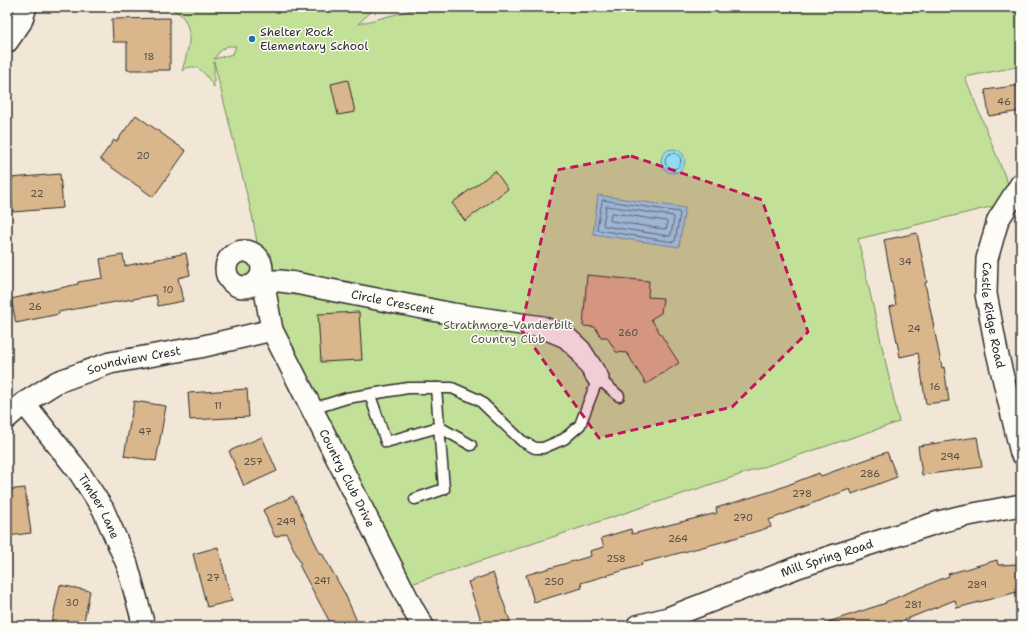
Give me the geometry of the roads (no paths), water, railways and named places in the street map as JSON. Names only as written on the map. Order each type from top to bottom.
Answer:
[{"type":"street","points":[[7,42],[21,22],[26,7]]},
{"type":"street","name":"Castle Ridge Road","points":[[1021,184],[998,220],[987,259],[986,294],[997,352],[1021,453]]},
{"type":"street","name":"Circle Crescent","points":[[272,330],[262,277],[453,314],[542,327],[566,337],[580,350],[598,378]]},
{"type":"street","name":"Soundview Crest","points":[[7,418],[24,403],[57,382],[110,363],[200,347],[272,330]]},
{"type":"street","name":"Country Club Drive","points":[[272,330],[414,611],[423,626]]},
{"type":"street","name":"Timber Lane","points":[[24,403],[79,472],[103,509],[127,564],[144,626]]},
{"type":"street","name":"Mill Spring Road","points":[[637,626],[668,618],[798,567],[939,522],[1021,505]]},
{"type":"lane","points":[[312,409],[347,398],[408,388],[452,388],[479,400],[522,442],[535,448],[543,448],[564,439],[580,425],[598,378],[619,396]]},
{"type":"lane","points":[[415,500],[444,489],[436,388]]},
{"type":"lane","points":[[370,394],[386,442],[439,427],[471,445]]},
{"type":"water","points":[[673,149],[678,150],[684,156],[684,166],[678,172],[673,173],[668,172],[662,166],[661,161],[662,156],[668,150]]},
{"type":"water","points":[[598,195],[685,208],[679,247],[593,234]]},
{"type":"place","name":"Shelter Rock Elementary School","points":[[252,39]]},
{"type":"park label","name":"Strathmore-Vanderbilt Country Club","points":[[508,332]]}]
